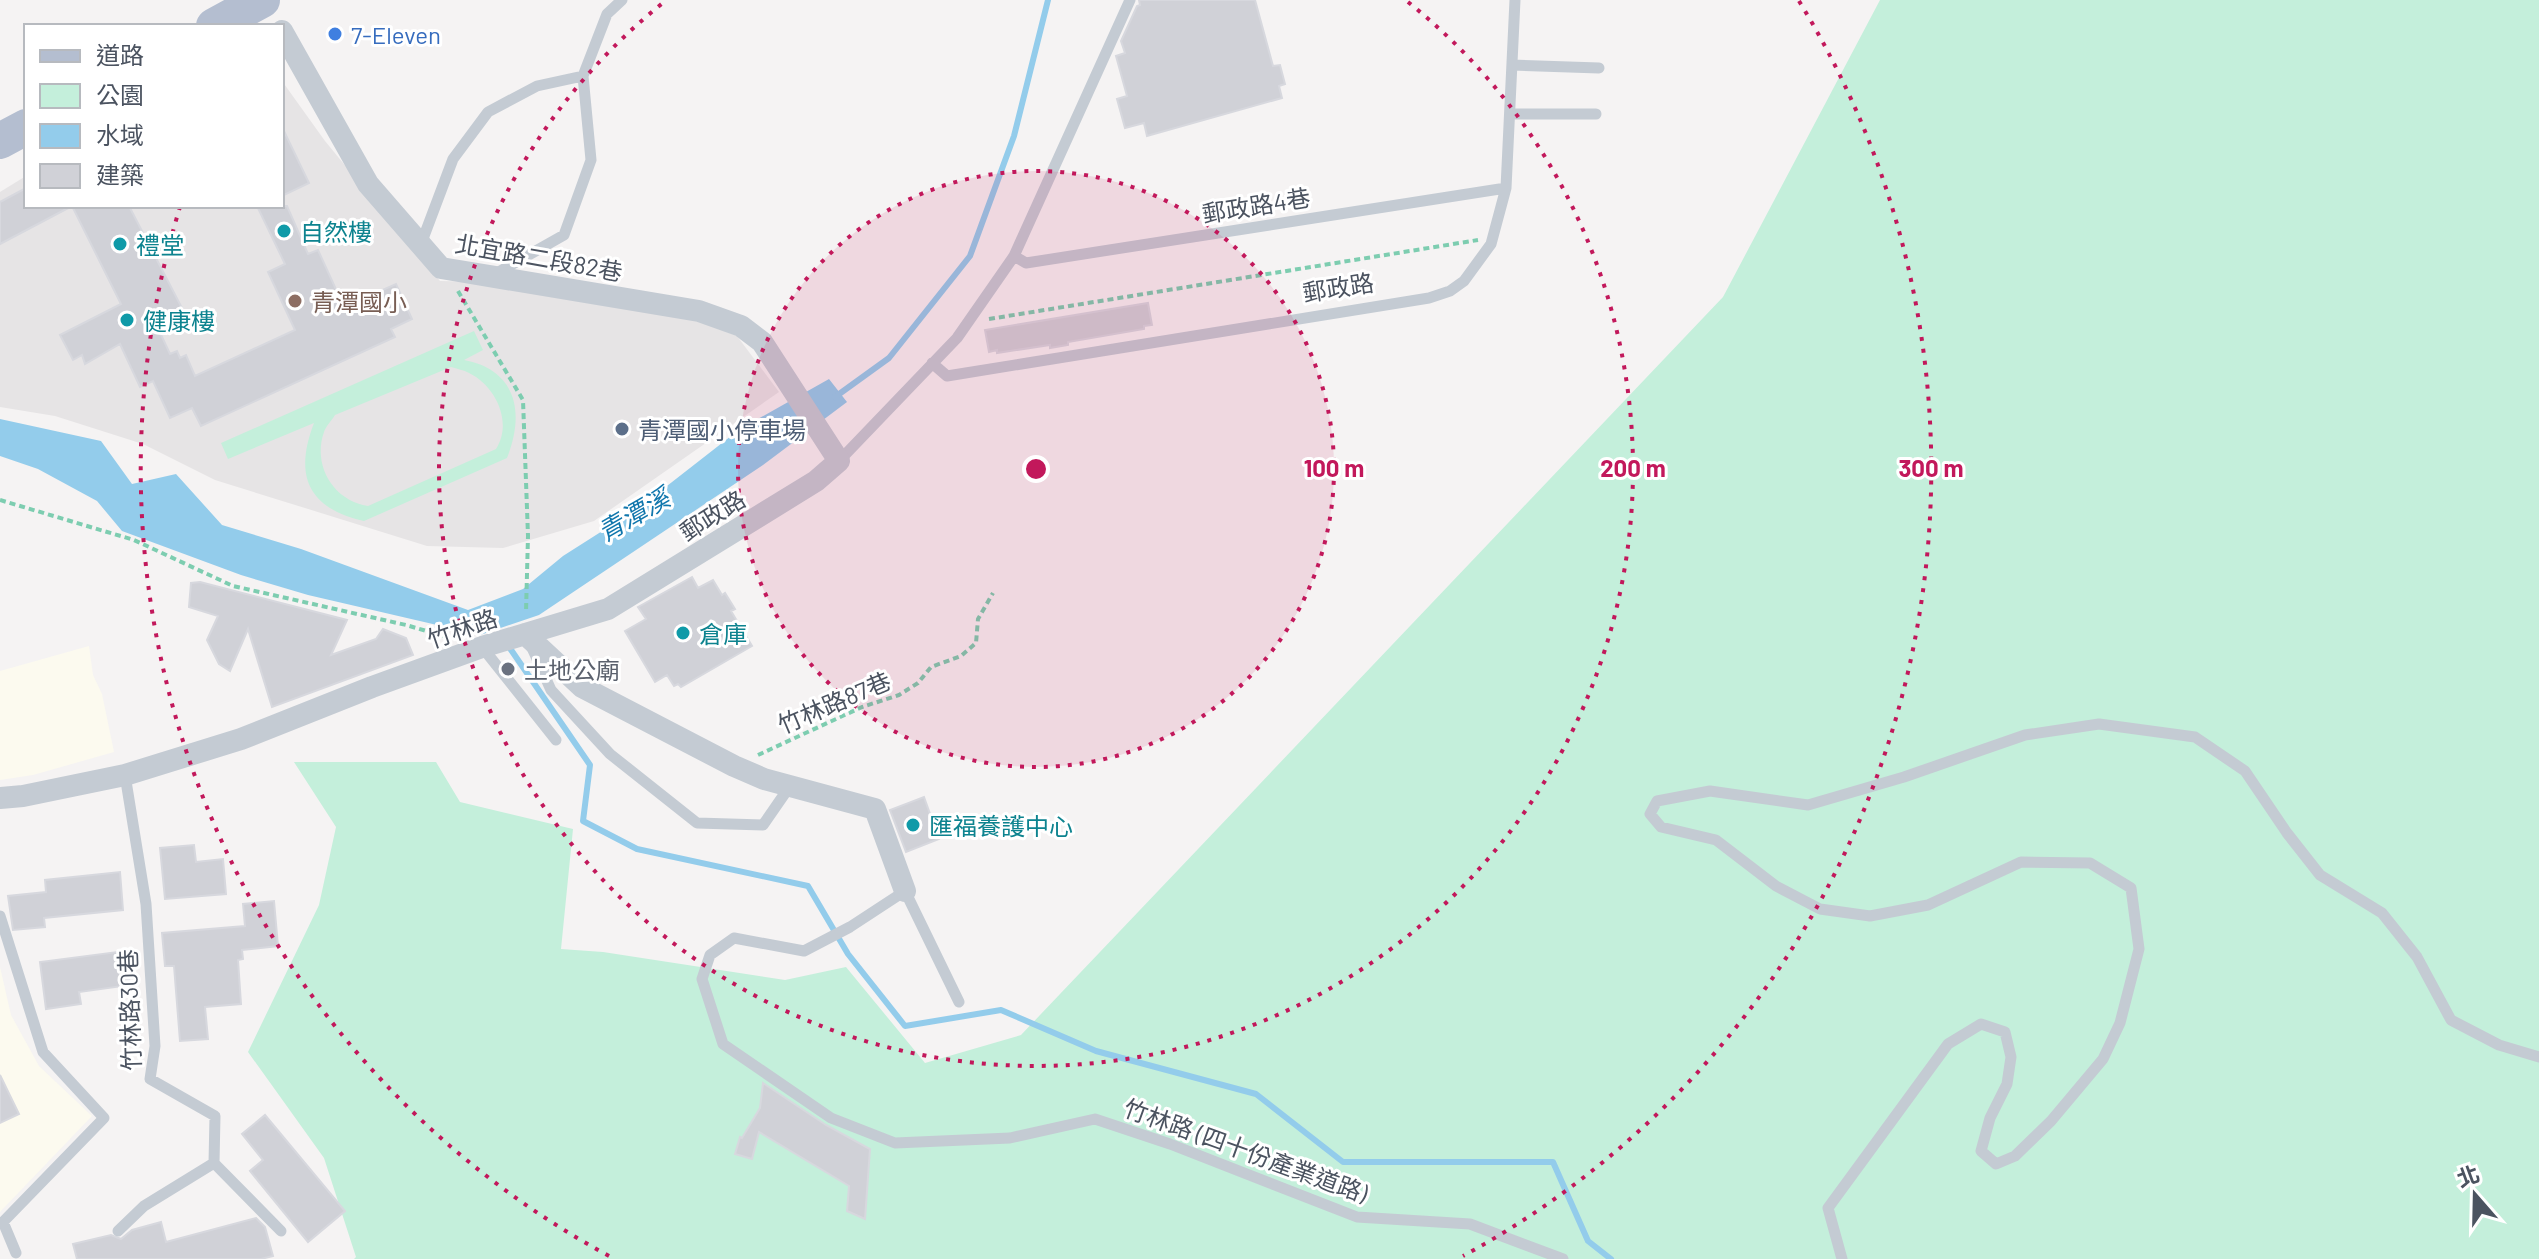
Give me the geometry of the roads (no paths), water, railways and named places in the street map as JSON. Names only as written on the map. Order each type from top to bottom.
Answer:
[{"type":"main road","points":[[218,24],[263,0]]},
{"type":"main road","points":[[0,141],[24,128]]},
{"type":"street","points":[[263,0],[278,24]]},
{"type":"street","name":"北宜路二段82巷","points":[[284,35],[368,184],[441,268],[699,311],[741,326],[762,342],[839,461]]},
{"type":"street","name":"郵政路","points":[[525,634],[608,609],[816,481],[839,461]]},
{"type":"street","name":"竹林路","points":[[0,798],[125,775],[241,739],[372,687],[525,634],[582,687],[734,766],[764,779],[875,809],[905,891]]},
{"type":"lane","points":[[491,276],[564,235],[591,160],[583,76],[607,14],[622,0]]},
{"type":"lane","name":"郵政路","points":[[839,461],[957,338],[1014,256],[1130,0]]},
{"type":"lane","name":"郵政路","points":[[932,363],[947,376],[1429,298],[1450,291],[1464,281],[1491,244],[1506,188],[1515,0]]},
{"type":"lane","points":[[1512,65],[1599,68]]},
{"type":"lane","points":[[420,244],[453,159],[488,112],[537,86],[583,76]]},
{"type":"lane","points":[[1510,114],[1596,114]]},
{"type":"lane","name":"郵政路4巷","points":[[1014,256],[1026,263],[1506,188]]},
{"type":"lane","points":[[525,634],[551,690],[610,754],[697,823],[763,825],[790,786]]},
{"type":"lane","points":[[482,647],[556,740]]},
{"type":"lane","points":[[1842,1259],[1828,1208],[1948,1044],[1981,1024],[2005,1032],[2011,1057],[2007,1084],[1990,1118],[1981,1151],[1996,1164],[2015,1156],[2051,1121],[2103,1059],[2120,1023],[2139,949],[2131,888],[2090,863],[2021,862],[1928,905],[1870,916],[1820,909],[1776,886],[1716,840],[1661,827],[1650,814],[1657,801],[1710,791],[1808,805],[1904,777],[2025,735],[2099,724],[2195,737],[2245,771],[2320,875],[2382,913],[2417,957],[2451,1020],[2499,1045],[2539,1057]]},
{"type":"lane","name":"竹林路30巷","points":[[125,775],[146,904],[155,1046],[150,1079],[215,1116],[214,1163]]},
{"type":"lane","points":[[905,891],[959,1002]]},
{"type":"lane","name":"竹林路 (四十份產業道路)","points":[[905,891],[850,927],[804,951],[734,938],[710,955],[702,979],[723,1044],[831,1118],[895,1143],[1010,1138],[1095,1119],[1170,1144],[1357,1217],[1470,1224],[1563,1259]]},
{"type":"lane","points":[[0,916],[43,1052],[104,1118],[3,1222],[16,1253]]},
{"type":"lane","points":[[118,1231],[144,1206],[214,1163],[281,1231]]},
{"type":"water","points":[[829,379],[847,402],[763,465],[539,615],[480,635],[308,595],[241,575],[122,531],[97,501],[38,469],[0,456],[0,419],[101,441],[132,484],[176,474],[222,525],[301,549],[468,610],[523,589],[563,556],[640,507],[740,429]]},
{"type":"waterway","name":"青潭溪","points":[[835,397],[889,358],[970,256],[1014,136],[1048,0]]},
{"type":"waterway","points":[[507,644],[590,765],[583,821],[637,849],[808,886],[848,954],[905,1026],[1001,1010],[1096,1051],[1256,1094],[1343,1162],[1553,1162],[1588,1241],[1611,1259]]},
{"type":"place","name":"7-Eleven","points":[[335,34]]},
{"type":"place","name":"自然樓","points":[[284,231]]},
{"type":"place","name":"禮堂","points":[[120,244]]},
{"type":"place","name":"青潭國小","points":[[295,301]]},
{"type":"place","name":"健康樓","points":[[127,320]]},
{"type":"place","name":"青潭國小停車場","points":[[622,429]]},
{"type":"place","name":"倉庫","points":[[683,633]]},
{"type":"place","name":"土地公廟","points":[[508,669]]},
{"type":"place","name":"匯福養護中心","points":[[913,825]]}]
